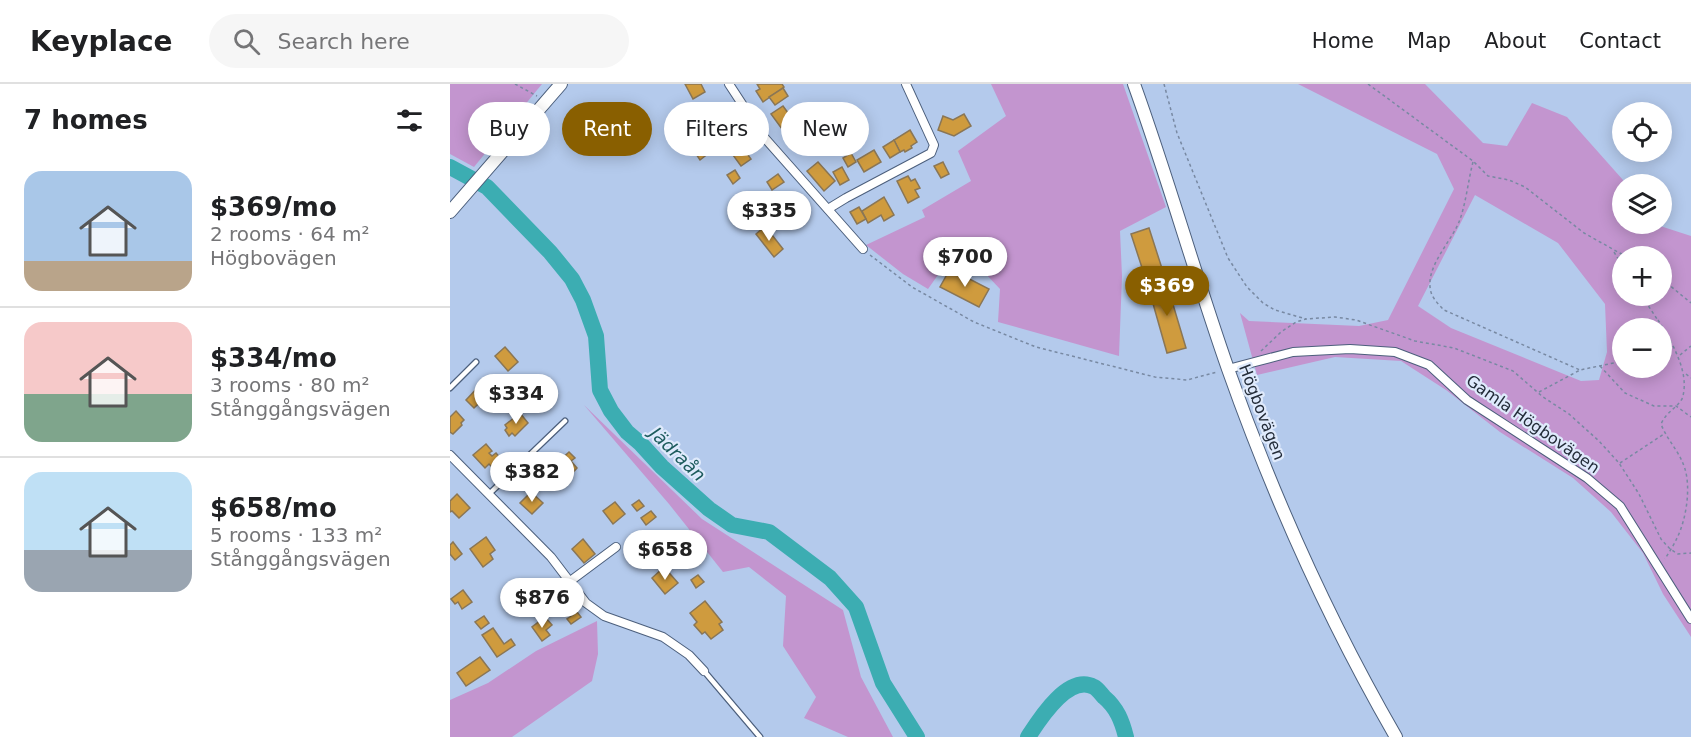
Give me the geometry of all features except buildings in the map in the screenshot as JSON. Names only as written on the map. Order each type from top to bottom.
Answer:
[{"type":"main road","points":[[452,210],[561,84]]},
{"type":"main road","name":"Högbovägen","points":[[1134,84],[1228,369],[1264,464],[1317,585],[1396,737]]},
{"type":"street","points":[[729,84],[763,136],[863,249]]},
{"type":"street","points":[[828,209],[931,153],[934,145],[906,84]]},
{"type":"street","name":"Gamla Högbovägen","points":[[1228,369],[1293,352],[1350,349],[1395,352],[1429,365],[1467,400],[1587,478],[1620,506],[1691,620]]},
{"type":"street","points":[[450,455],[551,557],[586,603],[611,619],[663,637],[689,655],[704,670]]},
{"type":"street","points":[[569,582],[616,547]]},
{"type":"lane","points":[[450,388],[476,362]]},
{"type":"lane","points":[[489,494],[565,421]]},
{"type":"lane","points":[[704,670],[760,737]]},
{"type":"path","points":[[515,84],[540,98]]},
{"type":"path","points":[[1164,84],[1177,133],[1228,258],[1247,287],[1263,303],[1275,310],[1306,319]]},
{"type":"path","points":[[1368,84],[1473,161],[1488,176],[1509,180],[1525,187],[1584,233],[1612,250]]},
{"type":"path","points":[[1473,161],[1459,222],[1433,272],[1430,287],[1433,298],[1444,310],[1580,370]]},
{"type":"path","points":[[863,249],[912,287],[974,322],[1036,346],[1155,377],[1176,380],[1187,380],[1228,369]]},
{"type":"path","points":[[1672,287],[1691,303]]},
{"type":"path","points":[[1253,362],[1281,332],[1296,322],[1335,317],[1356,320],[1415,341],[1454,348],[1513,371],[1592,434],[1619,463],[1639,494],[1661,539],[1678,554],[1691,553]]},
{"type":"path","points":[[1670,549],[1677,539],[1683,520],[1688,489],[1686,471],[1677,450],[1664,434],[1661,424],[1666,413],[1683,398],[1685,387],[1685,373],[1680,356],[1672,343]]},
{"type":"path","points":[[1680,356],[1691,346]]},
{"type":"path","points":[[1538,392],[1580,370],[1612,363]]},
{"type":"path","points":[[1600,366],[1625,393],[1654,406],[1676,406],[1691,417]]},
{"type":"path","points":[[1685,373],[1691,378]]},
{"type":"path","points":[[1619,463],[1664,434]]},
{"type":"shaded area","points":[[450,84],[542,84],[527,102],[468,102],[468,156],[483,156],[474,167],[450,154]]},
{"type":"shaded area","points":[[991,84],[1123,84],[1166,207],[1120,231],[1122,276],[1119,356],[998,322],[1000,289],[981,269],[950,258],[928,289],[903,274],[866,245],[925,217],[922,210],[971,181],[958,151],[1006,116]]},
{"type":"shaded area","points":[[1298,84],[1425,84],[1483,143],[1507,146],[1532,103],[1567,117],[1618,174],[1612,174],[1612,234],[1672,234],[1672,230],[1691,236],[1691,637],[1663,594],[1643,553],[1611,512],[1573,478],[1500,432],[1446,390],[1401,361],[1335,357],[1257,375],[1240,313],[1249,321],[1359,326],[1388,320],[1454,189],[1437,154]],"holes":[[[1475,195],[1558,243],[1605,304],[1607,352],[1599,380],[1581,381],[1451,328],[1418,306]]]},
{"type":"shaded area","points":[[584,405],[702,519],[843,610],[861,677],[893,737],[848,737],[804,718],[816,697],[783,646],[786,596],[749,567],[723,572],[669,504]]},
{"type":"shaded area","points":[[597,621],[598,654],[592,681],[512,737],[450,737],[450,700],[488,683],[536,651]]},
{"type":"waterway","name":"Jädraån","points":[[450,167],[487,187],[550,252],[572,279],[583,300],[596,336],[600,390],[611,411],[627,432],[709,509],[732,525],[769,532],[830,578],[856,607],[883,683],[917,737]]},
{"type":"waterway","name":"Jädraån","points":[[1028,737],[1055,700],[1074,687],[1084,684],[1095,688],[1116,710],[1126,737]]}]
